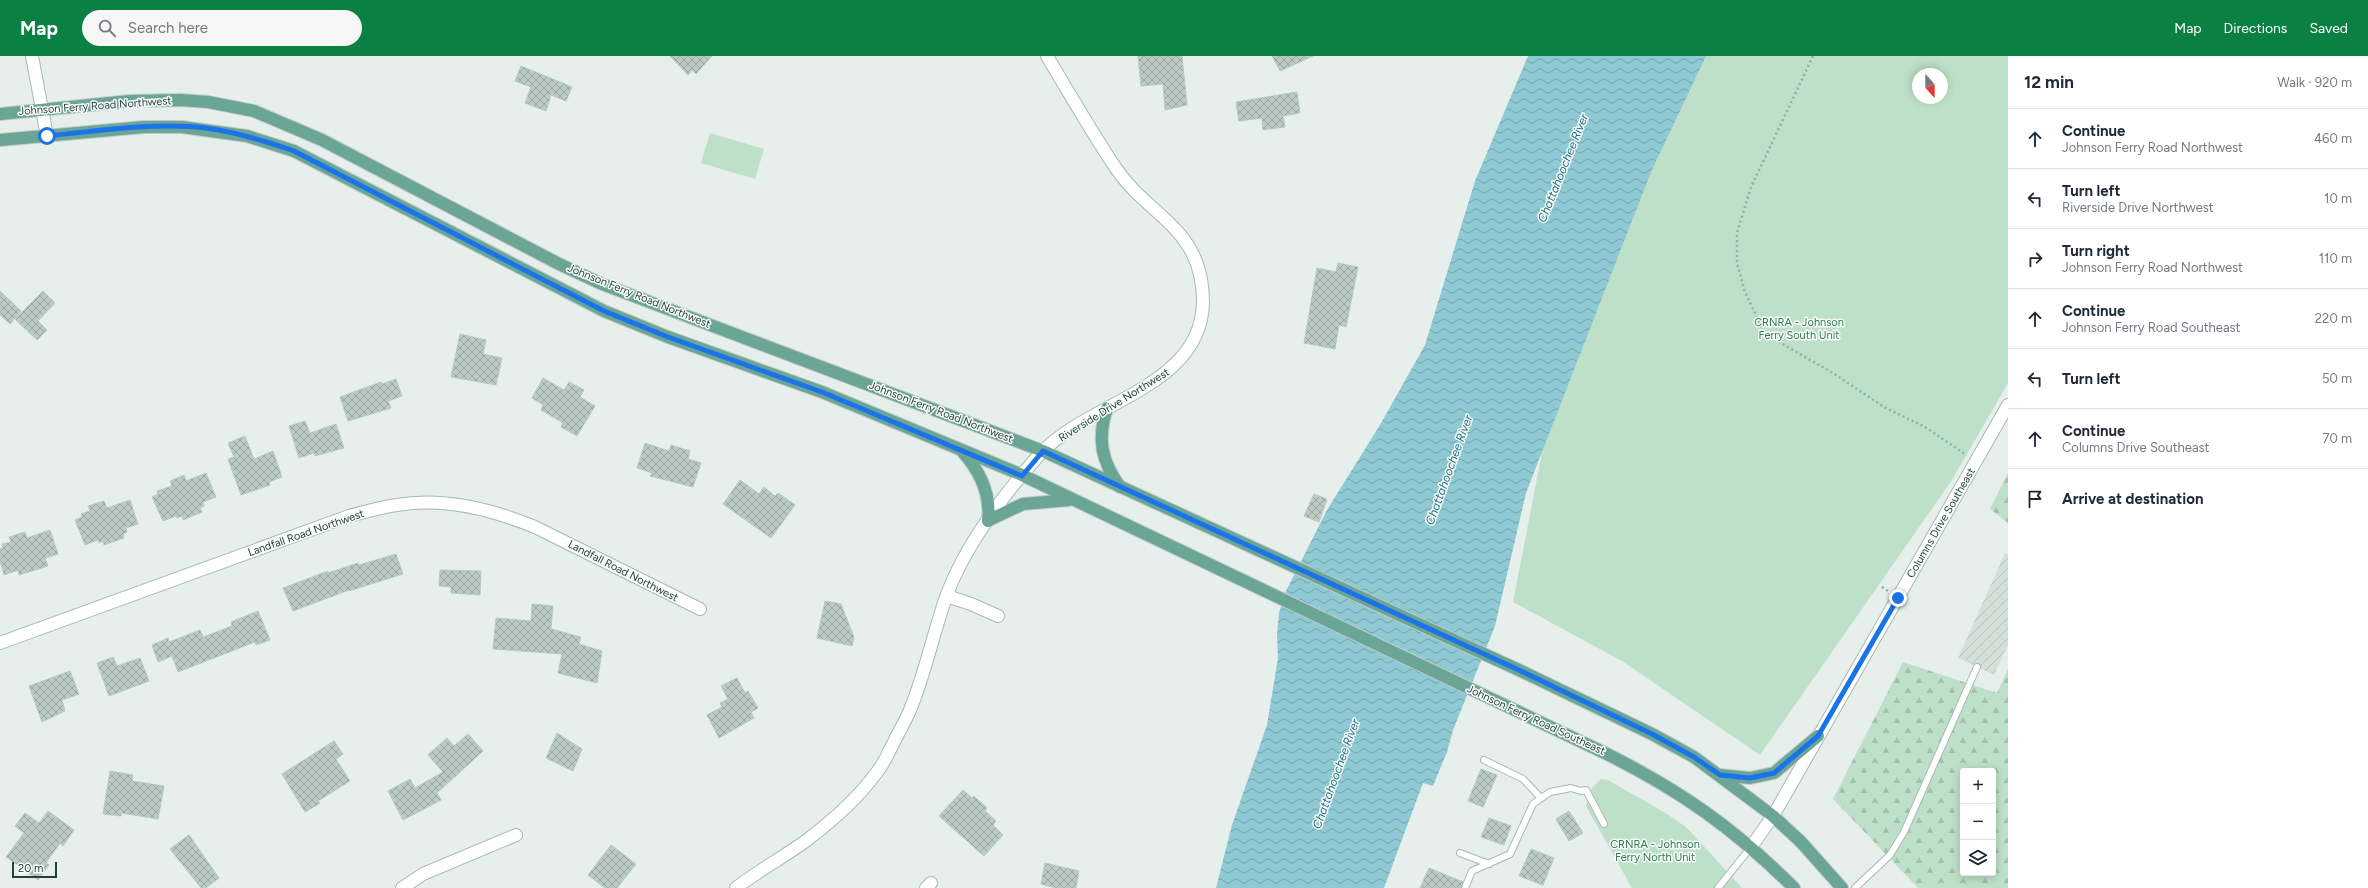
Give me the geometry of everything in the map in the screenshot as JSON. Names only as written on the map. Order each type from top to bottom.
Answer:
[{"type":"main road","name":"Johnson Ferry Road Northwest","points":[[0,114],[43,109],[180,100],[237,107],[259,113],[322,140],[560,264],[602,284],[1043,451],[1270,557],[1521,671],[1652,734],[1694,757],[1720,775]]},
{"type":"main road","name":"Johnson Ferry Road Northwest","points":[[0,140],[144,127],[182,126],[226,132],[266,141],[320,163],[604,311],[662,334],[822,392],[960,449],[1022,476],[1255,588]]},
{"type":"main road","points":[[1107,408],[1102,422],[1100,445],[1109,469],[1121,488]]},
{"type":"main road","points":[[960,449],[977,470],[984,486],[989,505],[988,521],[1027,503],[1072,500]]},
{"type":"main road","name":"Johnson Ferry Road Southeast","points":[[1255,588],[1607,754],[1676,790],[1722,823],[1751,847],[1794,888]]},
{"type":"main road","points":[[1720,775],[1750,778],[1774,773],[1818,736]]},
{"type":"main road","points":[[1720,775],[1773,816],[1801,842],[1842,888]]},
{"type":"street","points":[[32,56],[47,136]]},
{"type":"street","name":"Riverside Drive Northwest","points":[[736,888],[757,871],[808,840],[858,796],[879,771],[910,711],[947,596],[957,572],[988,521],[1022,476],[1043,451],[1081,423],[1164,374],[1182,360],[1189,350],[1199,327],[1202,314],[1202,290],[1193,255],[1181,234],[1144,201],[1124,179],[1047,56]]},
{"type":"street","name":"Columns Drive Southeast","points":[[1751,847],[1773,816],[2008,405]]},
{"type":"street","name":"Landfall Road Northwest","points":[[0,643],[349,516],[397,504],[422,502],[451,503],[480,508],[508,516],[535,527],[700,609]]},
{"type":"street","points":[[947,596],[971,604],[998,616]]},
{"type":"street","points":[[402,888],[423,874],[516,835]]},
{"type":"lane","points":[[1855,888],[1890,855],[1904,832],[1977,667]]},
{"type":"lane","points":[[1484,760],[1523,779],[1541,798]]},
{"type":"lane","points":[[1465,888],[1472,871],[1510,854],[1533,804],[1550,792],[1571,788],[1581,791],[1586,790],[1604,824]]},
{"type":"lane","points":[[1718,888],[1751,847]]},
{"type":"lane","points":[[1460,853],[1489,864]]},
{"type":"path","points":[[1813,56],[1751,187],[1737,233],[1737,263],[1745,292],[1765,334],[1832,373],[1884,407],[1925,427],[1976,462]]},
{"type":"shaded area","points":[[2005,553],[2008,554],[2008,645],[1994,675],[1958,658]]},
{"type":"green space","name":"CRNRA - Johnson Ferry South Unit","points":[[1684,56],[2008,56],[2008,383],[1952,480],[1760,755],[1622,661],[1513,602],[1559,365]]},
{"type":"green space","points":[[710,133],[764,149],[755,179],[701,163]]},
{"type":"green space","points":[[2008,473],[2008,523],[1990,509]]},
{"type":"green space","points":[[1903,662],[1997,693],[2008,669],[2008,888],[1918,888],[1833,799]]},
{"type":"green space","name":"CRNRA - Johnson Ferry North Unit","points":[[1601,779],[1608,780],[1667,814],[1686,827],[1742,888],[1632,888],[1586,806],[1589,791]]},
{"type":"water","name":"Chattahoochee River","points":[[1528,56],[1706,56],[1651,172],[1526,493],[1495,626],[1453,730],[1447,752],[1433,786],[1423,783],[1384,888],[1216,888],[1232,825],[1267,725],[1278,658],[1277,636],[1279,613],[1286,591],[1327,510],[1380,425],[1425,345],[1475,181]]},
{"type":"building","points":[[670,56],[712,56],[696,74],[692,70],[688,75]]},
{"type":"building","points":[[1138,56],[1182,56],[1187,105],[1165,110],[1163,84],[1141,86]]},
{"type":"building","points":[[1272,56],[1313,56],[1280,71]]},
{"type":"building","points":[[521,66],[572,87],[566,101],[551,95],[546,111],[525,103],[531,87],[515,81]]},
{"type":"building","points":[[1297,92],[1300,113],[1283,116],[1285,127],[1263,130],[1262,118],[1239,121],[1236,102]]},
{"type":"building","points":[[1338,263],[1358,267],[1346,327],[1339,325],[1335,349],[1304,343],[1317,268],[1336,272]]},
{"type":"building","points":[[0,291],[21,311],[10,324],[0,315]]},
{"type":"building","points":[[43,291],[55,303],[38,321],[47,330],[37,340],[15,319]]},
{"type":"building","points":[[460,334],[486,340],[483,354],[502,358],[496,385],[451,377]]},
{"type":"building","points":[[543,378],[564,390],[569,382],[584,390],[580,397],[595,406],[577,436],[561,427],[563,423],[541,410],[543,405],[532,398]]},
{"type":"building","points":[[396,379],[402,396],[388,401],[391,408],[348,421],[340,397],[381,382],[382,384]]},
{"type":"building","points":[[305,421],[310,433],[336,424],[344,448],[315,456],[314,453],[299,458],[289,426]]},
{"type":"building","points":[[245,436],[254,459],[273,451],[282,477],[269,482],[270,485],[241,495],[228,459],[234,457],[228,443]]},
{"type":"building","points":[[645,443],[669,451],[671,445],[690,451],[688,459],[701,463],[693,487],[650,476],[652,473],[637,468]]},
{"type":"building","points":[[206,473],[216,497],[203,502],[204,506],[200,508],[202,512],[183,520],[182,516],[177,518],[176,516],[163,521],[152,497],[158,494],[157,491],[172,486],[170,481],[184,475],[186,481]]},
{"type":"building","points":[[740,480],[759,494],[764,487],[775,496],[778,493],[795,505],[771,538],[723,504]]},
{"type":"building","points":[[1314,494],[1327,499],[1319,522],[1304,516]]},
{"type":"building","points":[[130,500],[138,524],[126,528],[127,532],[123,534],[124,538],[104,545],[103,541],[99,543],[98,540],[85,545],[75,520],[82,517],[81,514],[90,511],[88,506],[104,501],[107,508]]},
{"type":"building","points":[[50,530],[58,554],[45,558],[48,566],[19,575],[18,570],[4,575],[0,561],[0,549],[3,548],[2,544],[11,542],[9,537],[25,532],[27,538]]},
{"type":"building","points":[[396,554],[403,574],[349,590],[293,611],[283,588],[328,571],[328,573],[358,563],[359,565]]},
{"type":"building","points":[[440,570],[481,571],[480,595],[451,593],[451,587],[439,586]]},
{"type":"building","points":[[825,601],[841,604],[854,637],[852,646],[817,638]]},
{"type":"building","points":[[532,604],[553,606],[551,629],[581,637],[579,644],[602,651],[597,683],[558,673],[562,654],[493,649],[496,618],[531,621]]},
{"type":"building","points":[[258,611],[270,640],[256,645],[255,642],[178,672],[172,656],[158,662],[152,645],[168,638],[169,642],[200,630],[203,637],[232,626],[231,622]]},
{"type":"building","points":[[113,657],[117,666],[140,658],[149,681],[109,696],[97,663]]},
{"type":"building","points":[[70,671],[79,694],[62,700],[65,711],[42,722],[29,686]]},
{"type":"building","points":[[737,678],[745,693],[748,691],[758,708],[751,712],[754,718],[719,738],[707,715],[722,707],[720,703],[728,699],[721,686]]},
{"type":"building","points":[[557,733],[582,749],[573,771],[546,758]]},
{"type":"building","points":[[468,734],[483,751],[437,793],[441,800],[403,820],[388,791],[410,779],[415,788],[443,772],[428,755],[447,738],[454,746]]},
{"type":"building","points":[[334,741],[343,754],[336,759],[350,781],[318,801],[320,803],[305,812],[282,774]]},
{"type":"building","points":[[1481,769],[1497,775],[1483,807],[1468,801]]},
{"type":"building","points":[[110,771],[133,775],[132,781],[164,786],[158,819],[121,813],[121,816],[103,814]]},
{"type":"building","points":[[963,790],[972,798],[974,796],[987,808],[985,811],[996,821],[993,825],[1003,835],[984,856],[939,816]]},
{"type":"building","points":[[48,811],[74,830],[63,846],[60,843],[46,863],[49,865],[38,880],[6,857],[24,833],[15,826],[25,813],[39,823]]},
{"type":"building","points":[[1569,811],[1583,833],[1569,841],[1556,819]]},
{"type":"building","points":[[1489,818],[1511,826],[1504,845],[1481,837]]},
{"type":"building","points":[[189,835],[219,878],[206,888],[201,888],[170,849]]},
{"type":"building","points":[[611,845],[636,864],[617,888],[605,888],[588,875]]},
{"type":"building","points":[[1531,849],[1554,858],[1543,885],[1519,876]]},
{"type":"building","points":[[1045,863],[1079,871],[1076,888],[1056,888],[1041,884]]},
{"type":"building","points":[[1429,868],[1463,882],[1461,888],[1420,888]]},
{"type":"route","points":[[47,136],[144,127],[182,126],[205,128],[247,136],[294,151],[320,163],[604,311],[635,324],[822,392],[933,437],[1022,476],[1043,451],[1270,557],[1521,671],[1652,734],[1694,757],[1720,775],[1750,778],[1762,777],[1774,773],[1818,736],[1898,598]]}]
